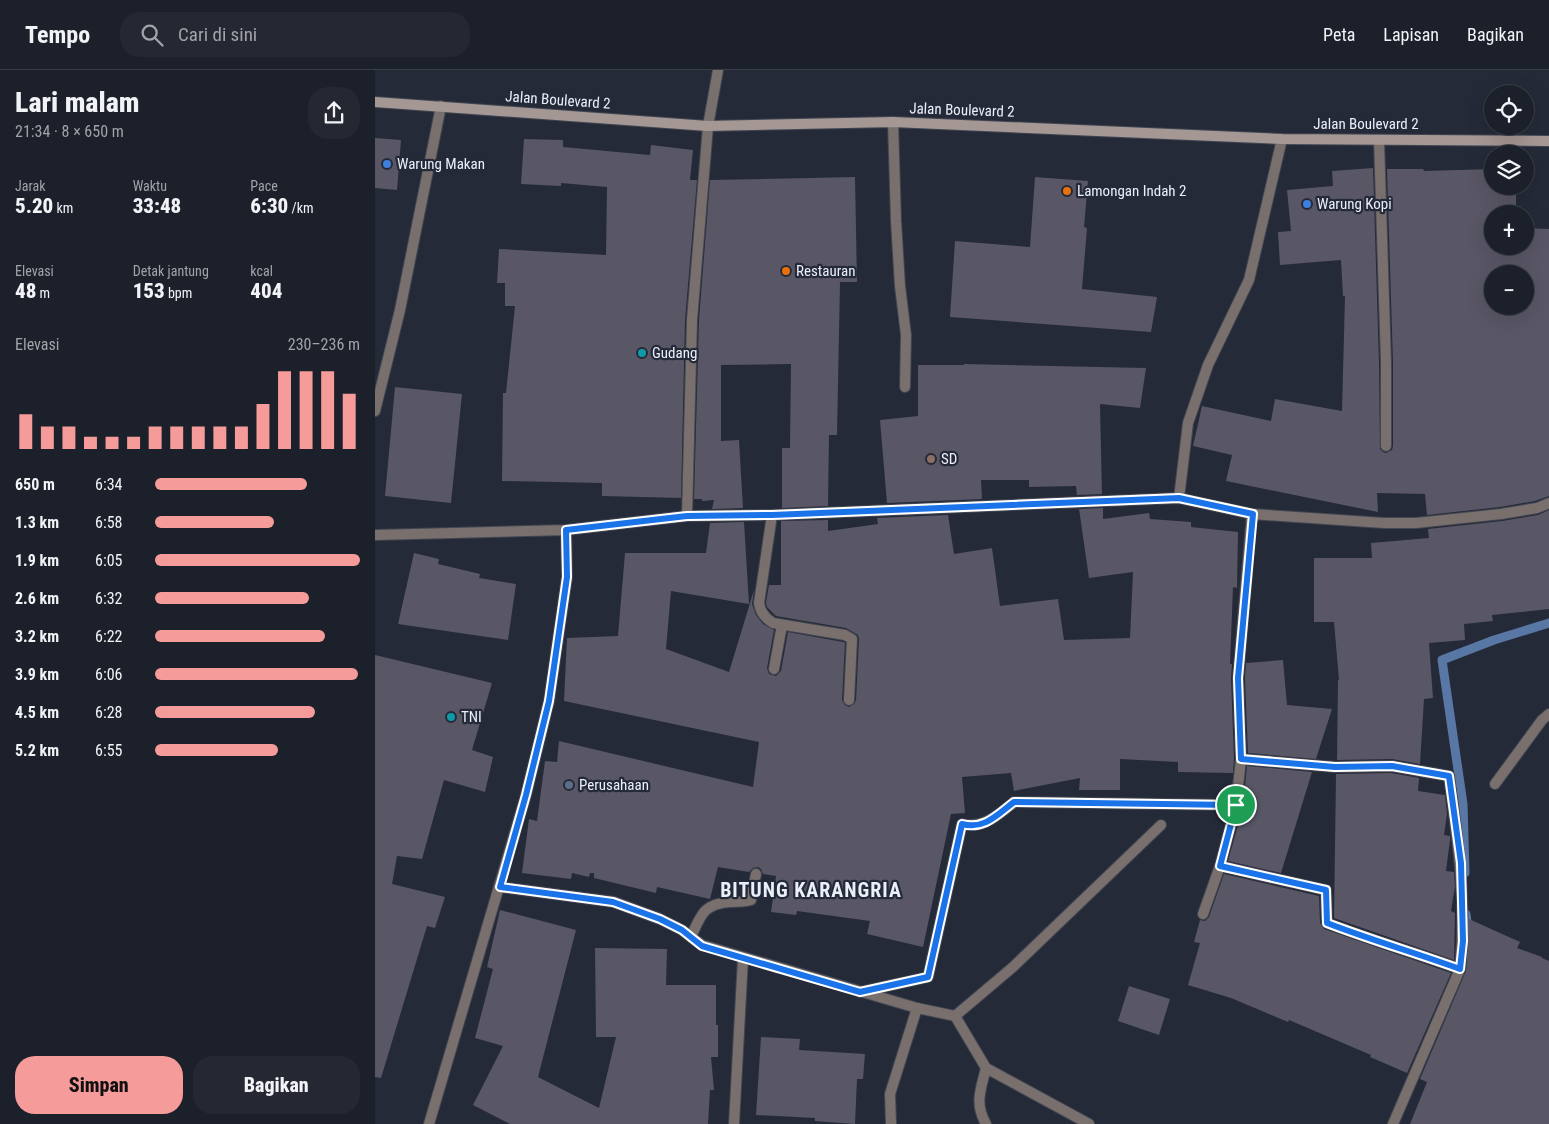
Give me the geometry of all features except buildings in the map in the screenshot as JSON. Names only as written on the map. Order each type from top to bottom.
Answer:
[{"type":"main road","name":"Jalan Boulevard 2","points":[[375,102],[708,126],[893,122],[1282,139],[1549,141]]},
{"type":"street","points":[[687,516],[693,320],[708,126],[718,70]]},
{"type":"street","points":[[375,411],[400,310],[441,106]]},
{"type":"street","points":[[893,122],[900,286],[906,334],[905,387]]},
{"type":"street","points":[[1179,498],[1188,423],[1208,365],[1249,280],[1282,139]]},
{"type":"street","points":[[1379,140],[1386,362],[1386,446]]},
{"type":"street","points":[[375,535],[566,530],[687,516],[772,515],[1179,498],[1253,514],[1384,523],[1416,523],[1501,514],[1549,504]]},
{"type":"street","points":[[1203,914],[1220,866],[1236,805],[1241,759],[1238,678],[1253,514]]},
{"type":"street","points":[[772,515],[759,603],[760,609],[767,619],[773,623],[845,634],[852,638],[849,700]]},
{"type":"street","points":[[429,1124],[500,887],[526,795],[549,701],[567,577],[566,530]]},
{"type":"street","points":[[774,669],[782,625]]},
{"type":"street","points":[[1495,784],[1542,720],[1549,714]]},
{"type":"street","points":[[1241,759],[1335,767],[1392,766],[1449,776],[1461,863],[1463,932],[1460,969],[1393,1124]]},
{"type":"street","points":[[860,992],[928,977],[962,824],[972,826],[988,822],[1014,802],[1236,805]]},
{"type":"street","points":[[955,1016],[1013,967],[1161,825]]},
{"type":"street","points":[[1220,866],[1326,890],[1327,923],[1460,969]]},
{"type":"street","points":[[691,937],[703,912],[710,907],[716,904],[751,900],[756,874]]},
{"type":"street","points":[[500,887],[613,902],[660,919],[682,930],[702,946],[917,1008],[955,1016],[986,1068],[1089,1124]]},
{"type":"street","points":[[734,1124],[743,958]]},
{"type":"street","points":[[891,1124],[890,1094],[917,1008]]},
{"type":"street","points":[[986,1068],[978,1101],[982,1118],[986,1124]]},
{"type":"waterway","points":[[1465,873],[1463,804],[1442,660],[1494,640],[1549,623]]},
{"type":"waterway","points":[[1466,914],[1470,943]]},
{"type":"place","name":"Warung Makan","points":[[387,164]]},
{"type":"place","name":"Lamongan Indah 2","points":[[1067,191]]},
{"type":"place","name":"Warung Kopi","points":[[1307,204]]},
{"type":"place","name":"Restauran","points":[[786,271]]},
{"type":"place","name":"Gudang","points":[[642,353]]},
{"type":"place","name":"SD","points":[[931,459]]},
{"type":"place","name":"TNI","points":[[451,717]]},
{"type":"place","name":"Perusahaan","points":[[569,785]]},
{"type":"district","name":"BITUNG KARANGRIA","points":[[811,890]]},
{"type":"route","points":[[1179,498],[1253,514],[1238,678],[1241,759],[1335,767],[1392,766],[1449,776],[1461,863],[1463,941],[1460,969],[1327,923],[1326,890],[1220,866],[1236,805],[1014,802],[988,822],[972,826],[962,824],[928,977],[860,992],[702,946],[682,930],[660,919],[613,902],[500,887],[526,795],[549,701],[567,577],[566,530],[687,516],[772,515],[1179,498]]}]
